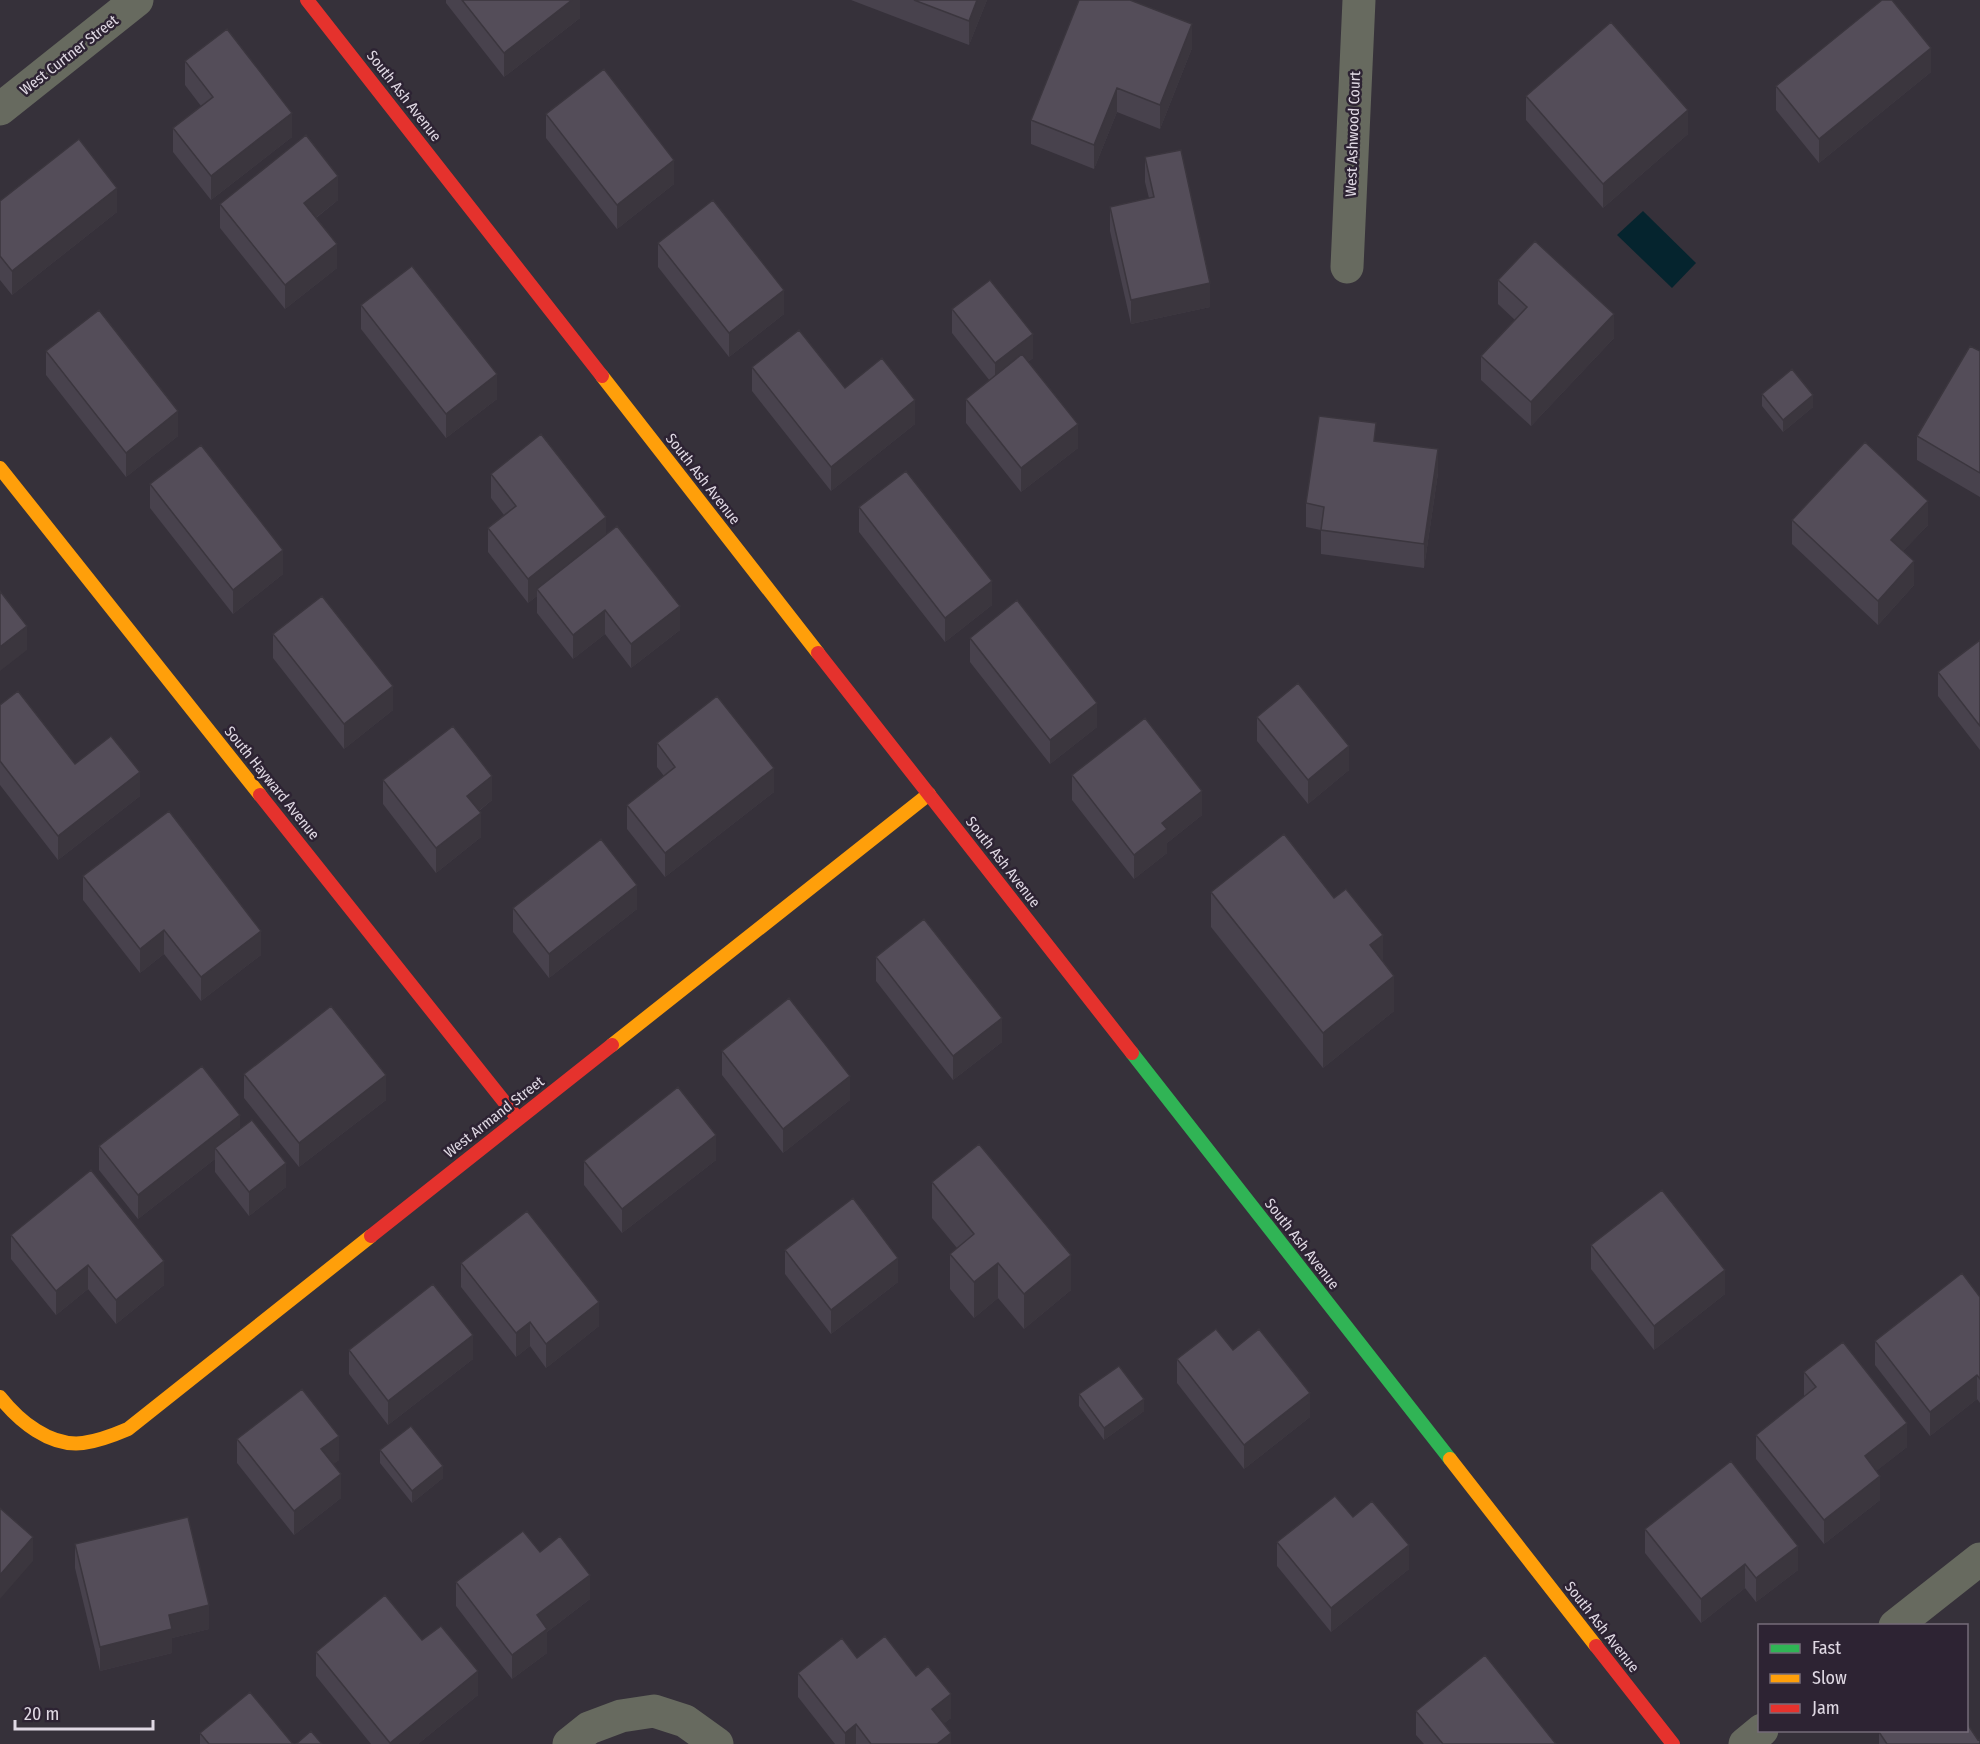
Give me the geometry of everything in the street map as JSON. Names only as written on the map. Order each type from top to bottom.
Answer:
[{"type":"street","name":"West Curtner Street","points":[[0,109],[137,0]]},
{"type":"street","name":"West Ashwood Court","points":[[1347,267],[1359,0]]},
{"type":"street","name":"South Ash Avenue","points":[[309,1],[1672,1744]]},
{"type":"street","name":"South Hayward Avenue","points":[[0,468],[519,1119]]},
{"type":"street","name":"West Armand Street","points":[[0,1397],[9,1409],[38,1431],[70,1443],[100,1440],[128,1429],[929,794]]},
{"type":"street","points":[[1898,1624],[1980,1558]]},
{"type":"street","points":[[569,1744],[589,1728],[599,1724],[621,1716],[654,1711],[685,1721],[717,1744]]},
{"type":"street","points":[[1745,1744],[1761,1732]]},
{"type":"water","points":[[1643,211],[1696,263],[1672,288],[1617,235]]},
{"type":"building","points":[[462,0],[572,0],[504,53]]},
{"type":"building","points":[[914,0],[977,0],[969,21]]},
{"type":"building","points":[[1079,0],[1130,0],[1192,24],[1160,105],[1117,88],[1094,145],[1031,120]]},
{"type":"building","points":[[1882,0],[1892,0],[1931,48],[1819,139],[1776,86]]},
{"type":"building","points":[[1611,22],[1688,110],[1603,184],[1526,96]]},
{"type":"building","points":[[227,29],[292,113],[211,176],[173,128],[213,97],[185,61]]},
{"type":"building","points":[[604,69],[674,160],[617,205],[546,114]]},
{"type":"building","points":[[306,135],[338,176],[304,203],[337,244],[285,285],[220,204]]},
{"type":"building","points":[[79,139],[117,188],[12,271],[0,256],[0,201]]},
{"type":"building","points":[[1181,150],[1210,283],[1131,300],[1110,207],[1154,197],[1145,157]]},
{"type":"building","points":[[713,200],[784,290],[729,333],[658,243]]},
{"type":"building","points":[[1535,241],[1614,314],[1531,402],[1481,356],[1527,307],[1498,280]]},
{"type":"building","points":[[412,266],[497,374],[446,414],[361,305]]},
{"type":"building","points":[[990,280],[1033,334],[995,363],[952,309]]},
{"type":"building","points":[[99,310],[178,411],[126,453],[46,351]]},
{"type":"building","points":[[799,330],[845,388],[882,358],[915,400],[831,467],[752,367]]},
{"type":"building","points":[[1970,346],[1980,351],[1980,473],[1917,436]]},
{"type":"building","points":[[1022,354],[1078,424],[1021,468],[966,399]]},
{"type":"building","points":[[1792,369],[1813,395],[1783,420],[1762,394]]},
{"type":"building","points":[[1319,416],[1376,423],[1374,441],[1438,449],[1424,544],[1321,530],[1324,507],[1306,503]]},
{"type":"building","points":[[541,434],[606,517],[528,579],[488,528],[516,506],[491,474]]},
{"type":"building","points":[[1865,442],[1928,501],[1891,540],[1914,561],[1878,601],[1792,520]]},
{"type":"building","points":[[201,445],[283,550],[233,590],[150,484]]},
{"type":"building","points":[[906,471],[992,581],[945,618],[859,507]]},
{"type":"building","points":[[617,526],[680,606],[631,644],[605,610],[573,635],[537,589]]},
{"type":"building","points":[[0,591],[27,626],[0,647]]},
{"type":"building","points":[[322,596],[393,686],[344,724],[273,634]]},
{"type":"building","points":[[1017,600],[1097,703],[1050,740],[970,638]]},
{"type":"building","points":[[1980,640],[1980,726],[1938,672]]},
{"type":"building","points":[[1298,683],[1349,746],[1308,780],[1257,717]]},
{"type":"building","points":[[18,691],[75,764],[111,736],[140,772],[58,836],[0,761],[0,705]]},
{"type":"building","points":[[717,696],[774,768],[665,853],[627,805],[675,767],[657,743]]},
{"type":"building","points":[[1145,718],[1202,791],[1162,823],[1167,829],[1134,855],[1072,775]]},
{"type":"building","points":[[453,726],[492,776],[467,796],[481,813],[436,848],[383,780]]},
{"type":"building","points":[[169,811],[261,931],[201,977],[164,930],[140,949],[83,876]]},
{"type":"building","points":[[1284,834],[1334,898],[1346,889],[1383,935],[1370,945],[1394,976],[1323,1033],[1211,892]]},
{"type":"building","points":[[601,839],[637,885],[549,954],[513,908]]},
{"type":"building","points":[[924,919],[1002,1018],[953,1056],[876,957]]},
{"type":"building","points":[[789,998],[850,1076],[783,1129],[722,1051]]},
{"type":"building","points":[[331,1006],[386,1075],[299,1143],[244,1074]]},
{"type":"building","points":[[202,1066],[240,1115],[138,1195],[99,1146]]},
{"type":"building","points":[[678,1087],[716,1135],[622,1209],[584,1161]]},
{"type":"building","points":[[252,1120],[286,1163],[249,1192],[215,1148]]},
{"type":"building","points":[[979,1144],[1071,1255],[1024,1294],[998,1263],[974,1282],[950,1254],[974,1234],[932,1182]]},
{"type":"building","points":[[91,1170],[164,1261],[116,1300],[88,1265],[56,1291],[11,1235]]},
{"type":"building","points":[[1662,1190],[1725,1270],[1654,1326],[1591,1245]]},
{"type":"building","points":[[853,1198],[898,1258],[831,1310],[785,1250]]},
{"type":"building","points":[[527,1211],[599,1302],[546,1344],[530,1322],[516,1333],[461,1263]]},
{"type":"building","points":[[1962,1273],[1980,1297],[1980,1379],[1977,1375],[1930,1412],[1875,1341]]},
{"type":"building","points":[[433,1284],[473,1335],[388,1401],[349,1350]]},
{"type":"building","points":[[1216,1329],[1233,1350],[1259,1329],[1310,1393],[1244,1445],[1177,1359]]},
{"type":"building","points":[[1843,1342],[1907,1423],[1865,1456],[1880,1476],[1824,1520],[1756,1435],[1816,1387],[1804,1372]]},
{"type":"building","points":[[1119,1366],[1144,1399],[1104,1428],[1079,1394]]},
{"type":"building","points":[[302,1389],[339,1436],[321,1449],[341,1474],[294,1511],[237,1439]]},
{"type":"building","points":[[411,1426],[443,1466],[412,1491],[380,1450]]},
{"type":"building","points":[[1731,1461],[1798,1546],[1756,1578],[1745,1564],[1701,1599],[1645,1529]]},
{"type":"building","points":[[1335,1496],[1353,1517],[1372,1501],[1409,1545],[1331,1608],[1277,1542]]},
{"type":"building","points":[[0,1508],[33,1537],[0,1575]]},
{"type":"building","points":[[188,1517],[209,1605],[169,1615],[172,1629],[100,1647],[75,1544]]},
{"type":"building","points":[[523,1531],[540,1552],[560,1536],[590,1575],[537,1615],[547,1629],[512,1655],[456,1582]]},
{"type":"building","points":[[385,1595],[422,1640],[441,1626],[478,1671],[390,1743],[316,1652]]},
{"type":"building","points":[[885,1636],[916,1676],[928,1666],[951,1694],[932,1709],[951,1733],[937,1744],[871,1744],[856,1724],[845,1733],[798,1673],[842,1638],[857,1658]]},
{"type":"building","points":[[1485,1655],[1556,1744],[1443,1744],[1416,1711]]},
{"type":"building","points":[[250,1692],[293,1744],[209,1744],[200,1733]]},
{"type":"building","points":[[1968,1725],[1978,1740],[1980,1739],[1980,1744],[1887,1744],[1879,1732],[1968,1732]]},
{"type":"building","points":[[311,1731],[322,1744],[296,1744]]},
{"type":"traffic: fast","points":[[1132,1053],[1450,1459]]},
{"type":"traffic: slow","points":[[602,376],[818,653]]},
{"type":"traffic: slow","points":[[0,468],[260,795]]},
{"type":"traffic: slow","points":[[612,1045],[929,794]]},
{"type":"traffic: slow","points":[[0,1397],[26,1423],[47,1437],[59,1441],[89,1442],[128,1429],[371,1236]]},
{"type":"traffic: slow","points":[[1450,1459],[1596,1646]]},
{"type":"traffic: jam","points":[[307,0],[602,376]]},
{"type":"traffic: jam","points":[[818,653],[1132,1053]]},
{"type":"traffic: jam","points":[[260,795],[518,1119]]},
{"type":"traffic: jam","points":[[371,1236],[612,1045]]},
{"type":"traffic: jam","points":[[1596,1646],[1673,1744]]}]
